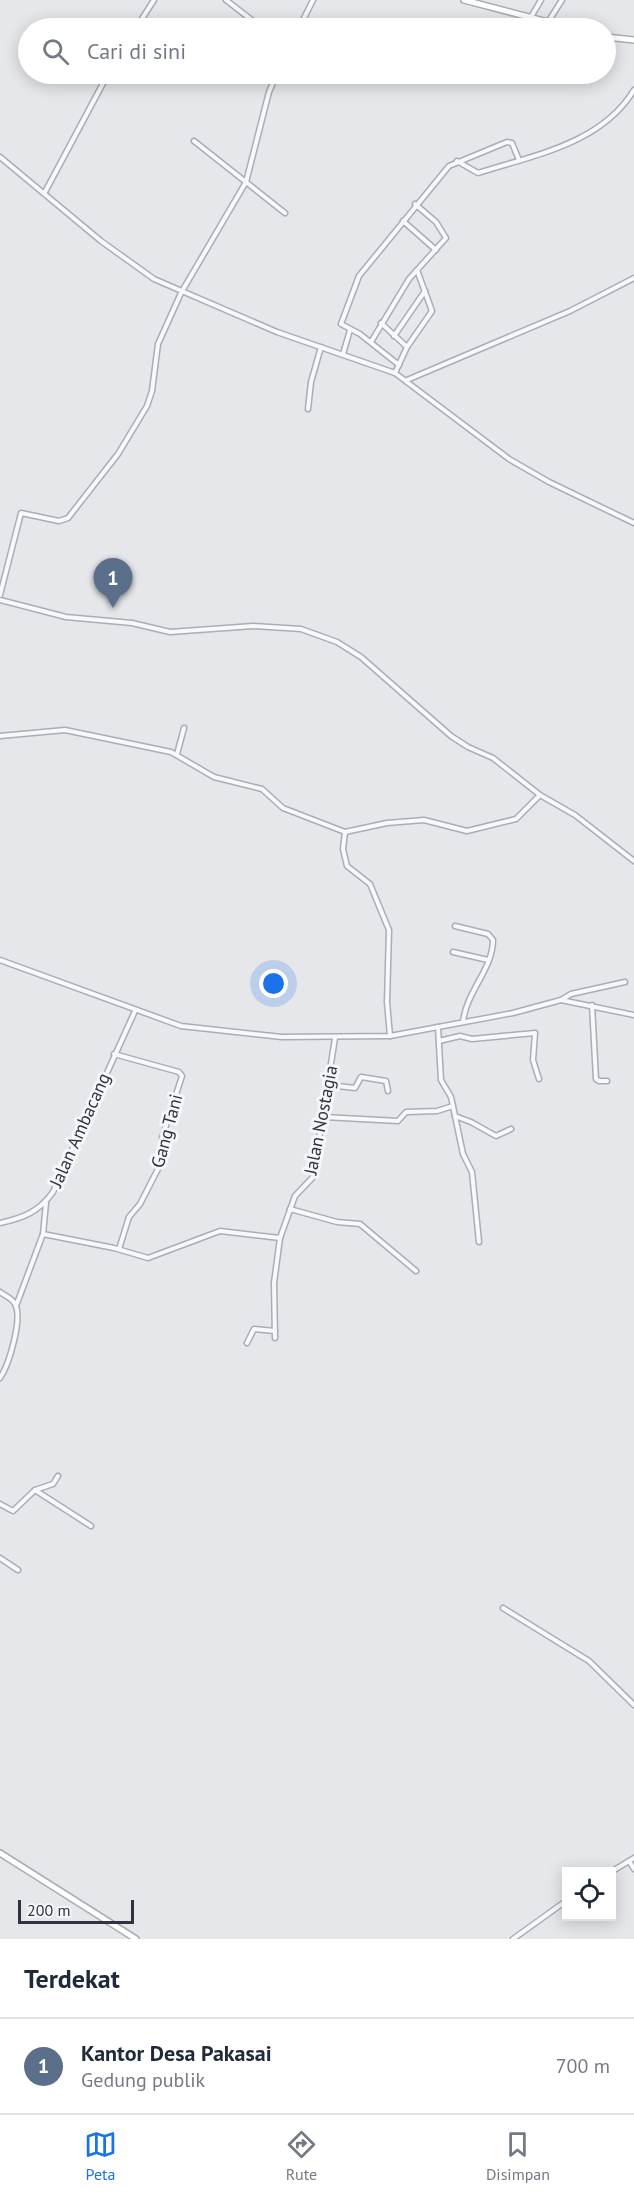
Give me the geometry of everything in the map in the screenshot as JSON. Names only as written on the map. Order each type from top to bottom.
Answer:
[{"type":"street","points":[[142,18],[154,0]]},
{"type":"street","points":[[226,0],[249,18]]},
{"type":"street","points":[[304,18],[313,0]]},
{"type":"street","points":[[465,0],[534,18]]},
{"type":"street","points":[[531,17],[542,0]]},
{"type":"street","points":[[551,18],[562,0]]},
{"type":"street","points":[[616,37],[634,40]]},
{"type":"street","points":[[45,192],[103,84]]},
{"type":"street","points":[[0,595],[21,513],[59,521],[68,518],[118,454],[141,416],[151,396],[158,344],[181,292],[246,182],[273,84]]},
{"type":"street","points":[[457,161],[478,173],[573,142],[602,126],[618,112],[634,90]]},
{"type":"street","points":[[194,141],[285,213]]},
{"type":"street","points":[[399,365],[371,342],[341,322],[357,280],[415,204],[449,166],[507,142],[512,143],[519,160]]},
{"type":"street","points":[[0,157],[133,266],[181,292],[321,347],[395,373],[509,459],[549,482],[634,523]]},
{"type":"street","points":[[371,342],[381,323],[417,270],[446,238],[434,219],[415,204]]},
{"type":"street","points":[[403,221],[436,250]]},
{"type":"street","points":[[395,373],[407,347],[432,311],[417,270]]},
{"type":"street","points":[[406,380],[570,311],[634,278]]},
{"type":"street","points":[[394,336],[425,291]]},
{"type":"street","points":[[381,323],[407,347]]},
{"type":"street","points":[[343,354],[350,330]]},
{"type":"street","points":[[308,409],[311,382],[321,347]]},
{"type":"street","points":[[0,600],[66,617],[132,623],[170,632],[253,626],[301,629],[337,642],[356,653],[451,736],[468,747],[493,758],[540,795],[575,815],[634,861]]},
{"type":"street","points":[[177,754],[184,728]]},
{"type":"street","points":[[0,736],[65,730],[177,754],[214,777],[262,789],[283,808],[345,832],[387,823],[424,820],[467,831],[516,819],[540,795]]},
{"type":"street","points":[[345,832],[343,849],[347,866],[369,884],[388,930],[387,1002],[390,1036]]},
{"type":"street","points":[[455,926],[492,936],[493,945],[488,960],[468,998],[464,1022]]},
{"type":"street","points":[[453,952],[488,960]]},
{"type":"street","points":[[0,960],[181,1026],[295,1038],[390,1036],[438,1028],[513,1013],[561,1000],[571,994],[625,982]]},
{"type":"street","points":[[561,1000],[634,1015]]},
{"type":"street","points":[[592,1005],[596,1078],[599,1081],[608,1081]]},
{"type":"street","name":"Jalan Ambacang","points":[[0,1223],[26,1217],[46,1203],[83,1129],[114,1054],[135,1011]]},
{"type":"street","points":[[438,1028],[441,1082],[451,1097],[464,1156],[472,1172],[479,1242]]},
{"type":"street","points":[[439,1041],[460,1036],[472,1039],[534,1033],[533,1060],[539,1079]]},
{"type":"street","name":"Jalan Nostagia","points":[[275,1338],[274,1288],[280,1238],[295,1196],[313,1177],[335,1038]]},
{"type":"street","name":"Gang Tani","points":[[114,1054],[179,1072],[182,1076],[162,1138],[159,1167],[140,1204],[129,1217],[119,1249]]},
{"type":"street","points":[[329,1085],[356,1088],[361,1077],[386,1082],[388,1091]]},
{"type":"street","points":[[324,1117],[398,1121],[406,1112],[437,1111],[453,1106]]},
{"type":"street","points":[[455,1116],[496,1136],[511,1129]]},
{"type":"street","points":[[0,1378],[10,1360],[16,1306],[43,1234],[46,1203]]},
{"type":"street","points":[[291,1209],[337,1222],[360,1224],[416,1271]]},
{"type":"street","points":[[43,1234],[119,1249],[148,1258],[213,1233],[228,1230],[280,1238]]},
{"type":"street","points":[[0,1292],[16,1306]]},
{"type":"street","points":[[247,1343],[254,1329],[275,1331]]},
{"type":"street","points":[[0,1504],[13,1511],[35,1490],[53,1484],[58,1476]]},
{"type":"street","points":[[35,1490],[92,1526]]},
{"type":"street","points":[[0,1558],[18,1570]]},
{"type":"street","points":[[503,1608],[589,1661],[634,1705]]},
{"type":"street","points":[[0,1853],[136,1939]]},
{"type":"street","points":[[616,1869],[634,1858]]},
{"type":"street","points":[[629,1861],[634,1869]]},
{"type":"street","points":[[513,1939],[562,1905]]},
{"type":"place","name":"Kantor Desa Pakasai","points":[[113,608]]}]
